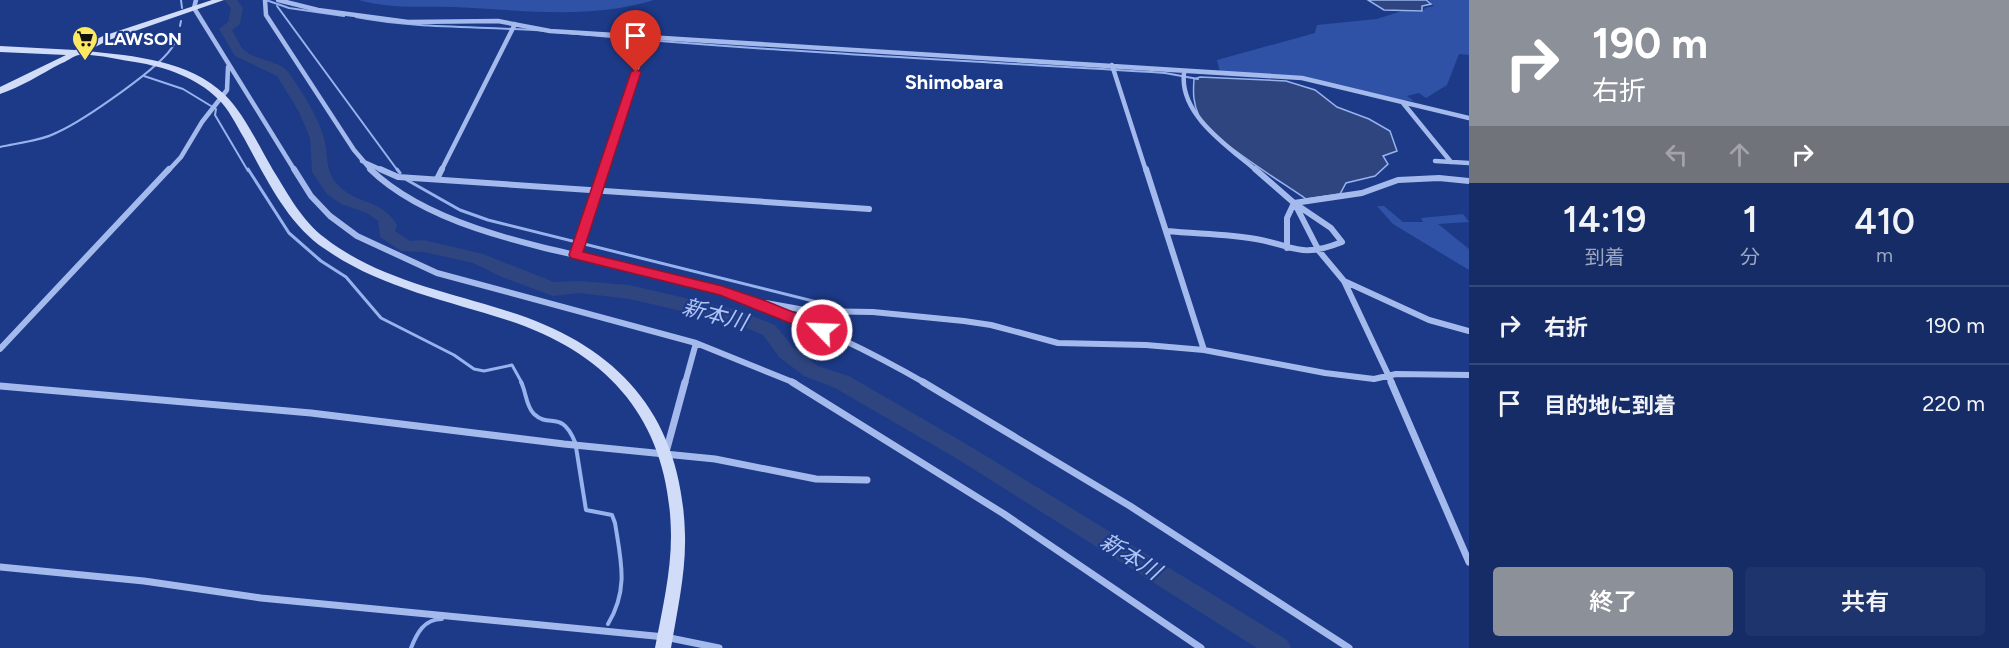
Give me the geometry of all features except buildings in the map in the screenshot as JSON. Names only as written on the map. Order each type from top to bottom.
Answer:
[{"type":"street","points":[[0,91],[115,35],[197,5],[220,0]]},
{"type":"street","points":[[265,0],[266,15],[362,160],[382,184],[436,213],[473,227],[722,291],[761,304],[852,344],[959,403],[1124,501],[1349,648]]},
{"type":"street","points":[[278,0],[318,10],[408,22],[498,21],[550,31],[647,38],[1169,68],[1184,73],[1302,78],[1469,118]]},
{"type":"street","points":[[197,5],[228,65],[311,196],[330,216],[357,236],[437,273],[696,343],[800,385],[1004,514],[1201,648]]},
{"type":"street","points":[[437,179],[515,24]]},
{"type":"street","points":[[575,255],[647,38]]},
{"type":"street","points":[[0,49],[137,59],[172,68],[201,81],[222,97],[300,221],[326,246],[367,270],[407,286],[531,323],[580,345],[620,378],[647,410],[666,454],[676,497],[678,537],[664,642]]},
{"type":"street","points":[[0,349],[181,157],[202,122],[227,90],[228,65]]},
{"type":"street","points":[[1112,65],[1204,350]]},
{"type":"street","points":[[1167,231],[1257,239],[1287,248],[1319,251],[1342,242],[1341,236],[1320,218],[1294,202],[1197,119],[1182,81],[1184,73]]},
{"type":"street","points":[[1403,103],[1451,162]]},
{"type":"street","points":[[362,160],[398,177],[869,209]]},
{"type":"street","points":[[1435,161],[1469,163]]},
{"type":"street","points":[[1287,248],[1288,209],[1294,202],[1362,193],[1407,179],[1439,178],[1469,181]]},
{"type":"street","points":[[1294,202],[1319,251],[1344,281],[1389,377],[1469,562]]},
{"type":"street","points":[[1344,281],[1429,320],[1469,331]]},
{"type":"street","points":[[761,304],[810,311],[873,312],[964,321],[992,325],[1059,343],[1146,345],[1204,350],[1324,373],[1374,379],[1396,374],[1469,375]]},
{"type":"street","points":[[666,454],[696,343]]},
{"type":"street","points":[[0,386],[311,412],[715,459],[816,478],[867,480]]},
{"type":"street","points":[[0,567],[144,581],[261,598],[718,648]]},
{"type":"shaded area","points":[[359,0],[654,0],[605,10],[555,12],[394,6]]},
{"type":"shaded area","points":[[1368,0],[1426,0],[1431,4],[1422,6],[1422,11],[1384,10]]},
{"type":"shaded area","points":[[1429,0],[1469,0],[1469,55],[1459,54],[1447,85],[1426,98],[1419,93],[1407,96],[1414,101],[1386,99],[1303,76],[1220,72],[1217,60],[1315,33],[1317,25],[1377,19],[1402,11],[1422,12],[1425,8],[1434,6]]},
{"type":"shaded area","points":[[1200,77],[1286,81],[1315,90],[1337,107],[1369,119],[1390,131],[1397,151],[1383,156],[1388,164],[1375,176],[1346,183],[1340,194],[1306,199],[1231,148],[1206,125],[1199,116],[1194,98],[1194,79]]},
{"type":"shaded area","points":[[1377,206],[1384,206],[1403,222],[1423,222],[1421,218],[1463,214],[1469,222],[1438,224],[1469,249],[1469,270],[1393,224]]},
{"type":"waterway","points":[[181,0],[182,8]]},
{"type":"waterway","name":"新本川","points":[[230,0],[237,8],[234,24],[225,29],[240,53],[282,73],[306,112],[317,138],[320,172],[333,190],[347,200],[373,209],[384,217],[389,225],[386,233],[407,247],[424,246],[477,258],[508,273],[553,289],[579,287],[629,292],[737,317],[769,330],[786,352],[811,371],[842,382],[966,454],[1279,648]]},
{"type":"waterway","points":[[266,0],[289,8],[344,16]]},
{"type":"waterway","points":[[277,6],[398,171]]},
{"type":"waterway","points":[[356,17],[427,25],[522,29],[778,50],[1165,73],[1198,79]]},
{"type":"waterway","points":[[180,26],[181,21]]},
{"type":"waterway","points":[[0,147],[44,138],[69,126],[139,79],[167,54],[174,44]]},
{"type":"waterway","points":[[144,76],[183,89],[216,109],[215,115],[248,171]]},
{"type":"waterway","points":[[248,169],[289,233],[321,261],[346,277],[381,318],[454,355],[474,369],[484,371],[512,365],[522,383]]},
{"type":"waterway","points":[[397,169],[400,173]]},
{"type":"waterway","points":[[407,180],[460,210],[488,220],[837,307]]},
{"type":"waterway","points":[[521,382],[529,407],[534,414],[565,426],[575,442]]},
{"type":"waterway","points":[[576,447],[586,510],[612,515],[615,523],[622,575],[619,599],[608,624]]},
{"type":"waterway","points":[[411,648],[426,624],[442,619]]},
{"type":"place","name":"LAWSON","points":[[85,62]]},
{"type":"district","name":"Shimobara","points":[[954,82]]},
{"type":"route","points":[[636,72],[582,241],[575,255],[722,291],[761,304],[822,330]]}]
